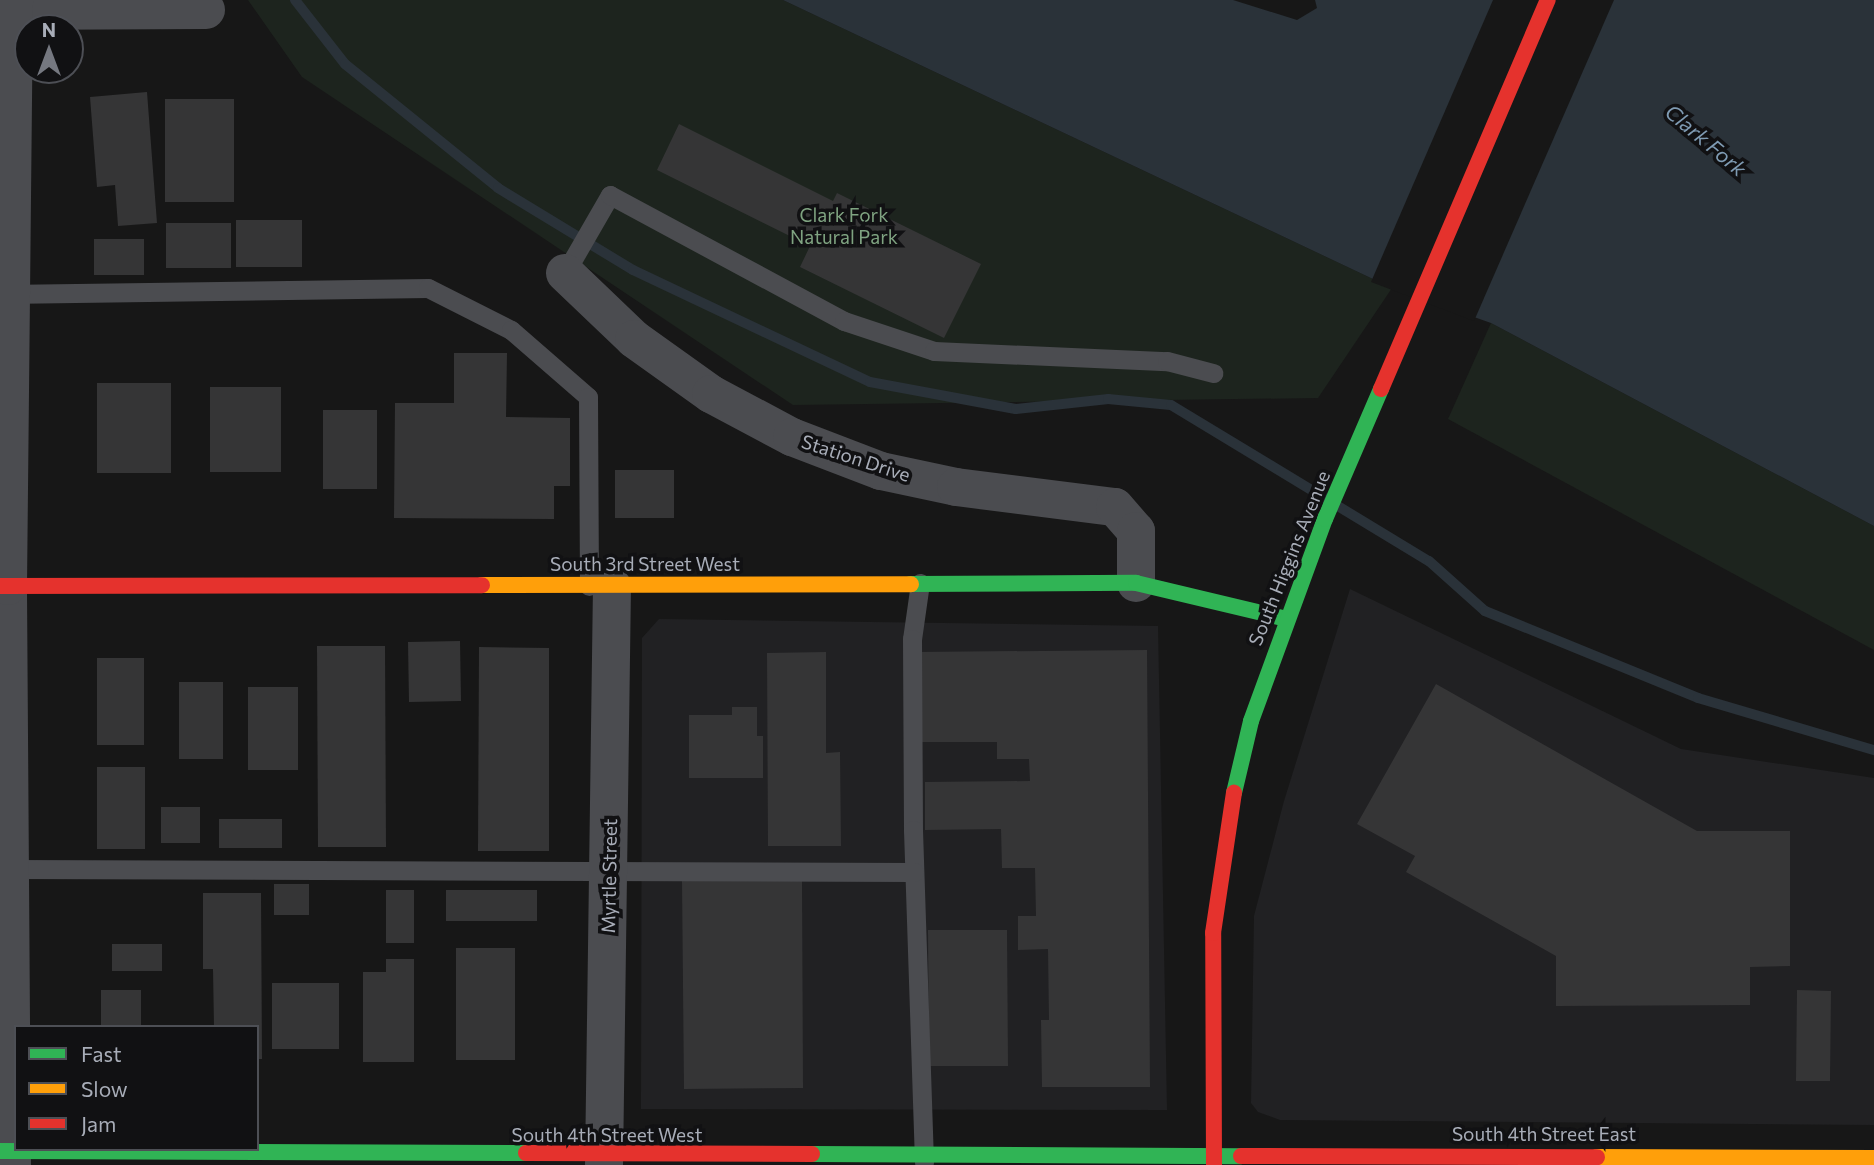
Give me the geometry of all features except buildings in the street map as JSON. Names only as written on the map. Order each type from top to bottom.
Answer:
[{"type":"street","name":"South Higgins Avenue","points":[[1214,1159],[1213,933],[1225,834],[1251,721],[1325,519],[1548,0]]},
{"type":"street","points":[[8,1156],[4,586],[9,7],[206,10]]},
{"type":"street","name":"Station Drive","points":[[569,265],[634,339],[711,394],[792,438],[881,471],[956,487],[1115,506],[1136,531],[1136,583]]},
{"type":"street","name":"South 3rd Street West","points":[[4,586],[1136,583],[1287,619]]},
{"type":"street","name":"Myrtle Street","points":[[601,586],[610,870],[604,1160]]},
{"type":"street","name":"South 4th Street West","points":[[8,1156],[604,1160],[1214,1159]]},
{"type":"street","name":"South 4th Street East","points":[[1214,1159],[1864,1160]]},
{"type":"lane","points":[[569,265],[610,195],[844,321],[933,351],[1167,361],[1213,373]]},
{"type":"lane","points":[[5,294],[428,288],[511,330],[588,397],[601,586]]},
{"type":"lane","points":[[920,583],[912,639],[914,872],[924,1160]]},
{"type":"lane","points":[[5,869],[914,872]]},
{"type":"shaded area","points":[[1350,589],[1681,749],[1874,778],[1874,1125],[1280,1120],[1258,1112],[1251,1103],[1254,916],[1284,801]]},
{"type":"shaded area","points":[[659,619],[1158,626],[1167,1110],[641,1109],[642,638]]},
{"type":"green space","name":"Clark Fork Natural Park","points":[[248,0],[783,0],[1392,288],[1318,398],[793,405],[302,77]]},
{"type":"green space","points":[[1491,323],[1874,526],[1874,650],[1448,419]]},
{"type":"water","name":"Clark Fork","points":[[783,0],[1233,0],[1297,20],[1317,8],[1315,0],[1874,0],[1874,526],[1491,323],[1392,288]]},
{"type":"pier","points":[[1493,0],[1614,0],[1474,321],[1371,282]]},
{"type":"waterway","points":[[295,0],[345,64],[498,188],[633,270],[870,382],[1016,409],[1108,399],[1171,405],[1429,561],[1485,611],[1698,698],[1874,750]]},
{"type":"traffic: fast","points":[[1234,793],[1251,721],[1325,519],[1381,389]]},
{"type":"traffic: fast","points":[[911,584],[1136,583],[1287,619]]},
{"type":"traffic: fast","points":[[0,1151],[526,1153]]},
{"type":"traffic: fast","points":[[812,1154],[1241,1156]]},
{"type":"traffic: slow","points":[[482,585],[911,584]]},
{"type":"traffic: slow","points":[[1597,1157],[1874,1158]]},
{"type":"traffic: jam","points":[[1381,389],[1548,0]]},
{"type":"traffic: jam","points":[[0,586],[482,585]]},
{"type":"traffic: jam","points":[[1214,1165],[1213,933],[1234,793]]},
{"type":"traffic: jam","points":[[526,1153],[812,1154]]},
{"type":"traffic: jam","points":[[1241,1156],[1597,1157]]}]
